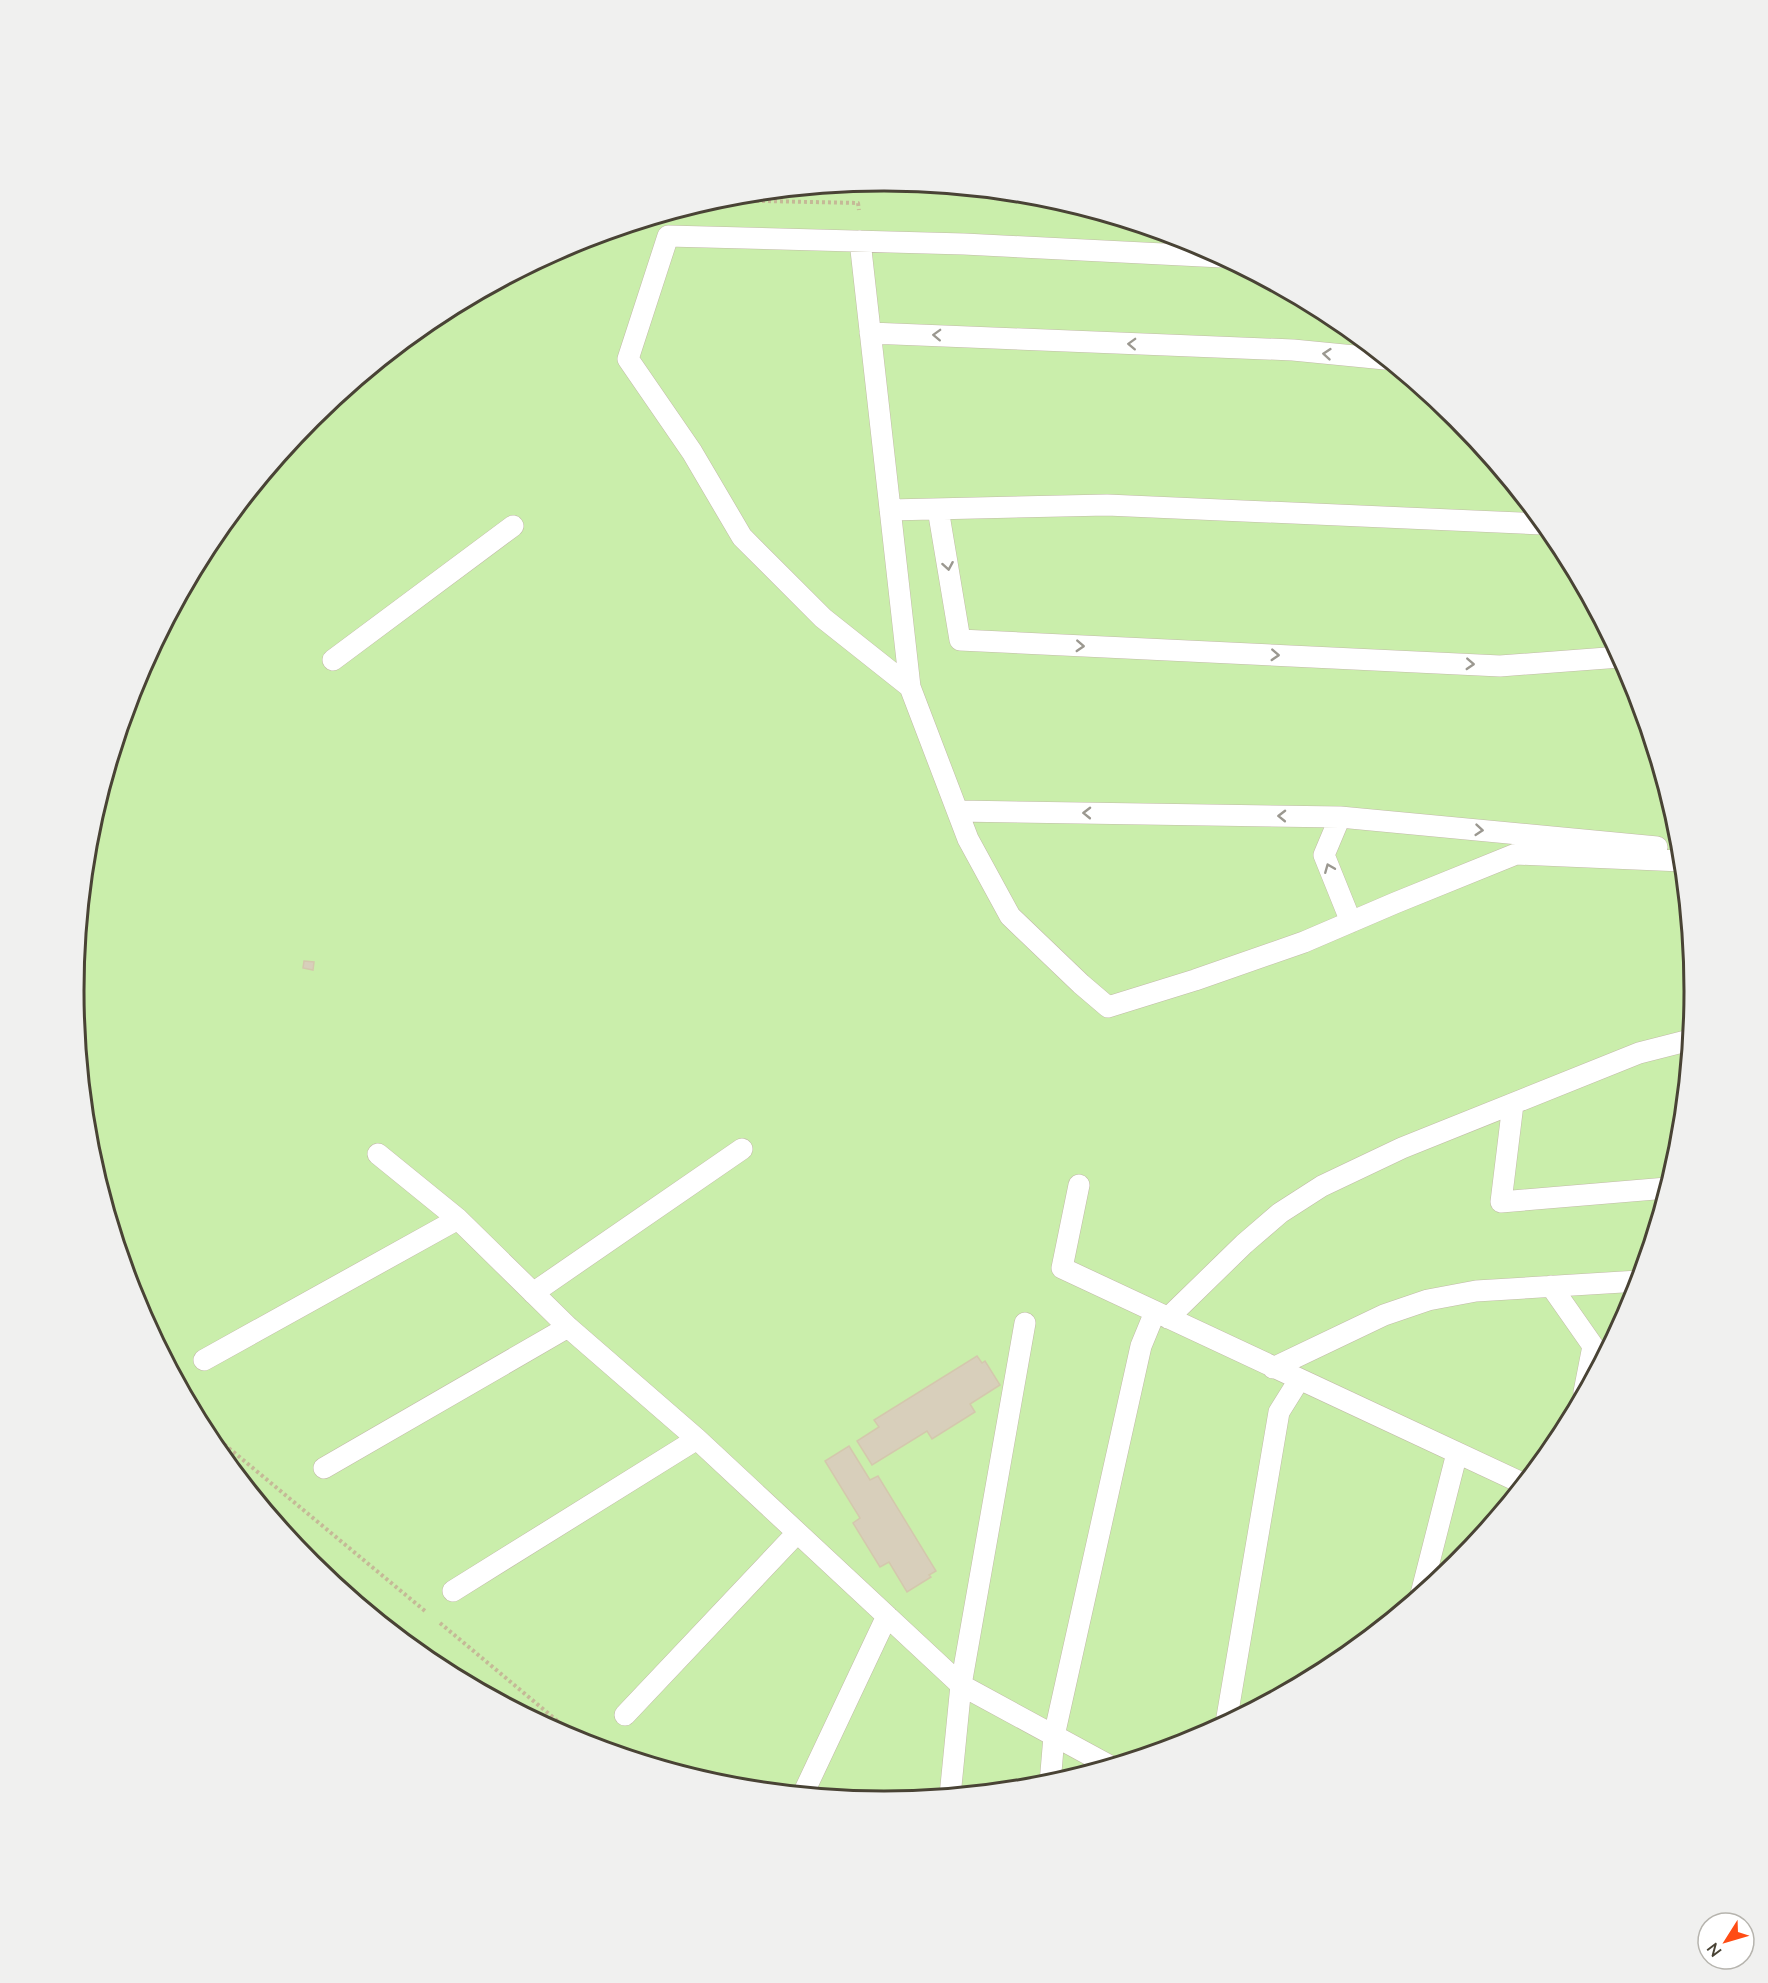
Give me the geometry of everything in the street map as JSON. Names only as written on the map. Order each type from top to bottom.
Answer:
[{"type":"lane","points":[[910,687],[823,618],[742,537],[692,452],[628,360],[668,236],[964,244],[1198,256]]},
{"type":"lane","points":[[860,241],[910,687],[968,839],[1011,916],[1108,1007],[1196,981],[1304,942],[1516,854],[1673,861]]},
{"type":"lane","points":[[870,333],[1293,350],[1372,358]]},
{"type":"lane","points":[[890,510],[1107,505],[1533,524]]},
{"type":"lane","points":[[938,509],[960,640],[1500,666],[1610,658]]},
{"type":"lane","points":[[333,660],[513,526]]},
{"type":"lane","points":[[958,811],[1340,817],[1671,848]]},
{"type":"lane","points":[[1340,817],[1324,855],[1351,922]]},
{"type":"lane","points":[[1051,1773],[1054,1736],[1141,1346],[1162,1315],[1271,1221],[1322,1186],[1402,1148],[1639,1053],[1682,1042]]},
{"type":"lane","points":[[1514,1104],[1501,1202],[1659,1189]]},
{"type":"lane","points":[[533,1293],[742,1149]]},
{"type":"lane","points":[[378,1154],[458,1219],[568,1327],[697,1439],[961,1685],[1101,1761]]},
{"type":"lane","points":[[1079,1185],[1062,1268],[1517,1481]]},
{"type":"lane","points":[[204,1360],[458,1219]]},
{"type":"lane","points":[[1273,1368],[1384,1315],[1428,1300],[1476,1291],[1629,1282]]},
{"type":"lane","points":[[1551,1286],[1593,1346],[1589,1369]]},
{"type":"lane","points":[[951,1789],[961,1685],[1025,1323]]},
{"type":"lane","points":[[324,1468],[568,1327]]},
{"type":"lane","points":[[1228,1714],[1279,1412],[1299,1380]]},
{"type":"lane","points":[[453,1591],[697,1439]]},
{"type":"lane","points":[[1424,1581],[1457,1453]]},
{"type":"lane","points":[[626,1716],[797,1533]]},
{"type":"lane","points":[[805,1787],[887,1616]]},
{"type":"path","points":[[226,1445],[559,1722]]},
{"type":"green space","points":[[884,191],[988,198],[1091,219],[1141,234],[1190,252],[1284,299],[1328,326],[1411,390],[1450,426],[1519,504],[1577,592],[1601,638],[1642,734],[1657,784],[1669,835],[1682,939],[1684,992],[1677,1096],[1669,1148],[1642,1249],[1623,1298],[1577,1392],[1519,1479],[1485,1519],[1450,1557],[1371,1626],[1328,1657],[1238,1709],[1190,1731],[1091,1764],[988,1785],[936,1790],[884,1792],[780,1785],[677,1764],[627,1749],[578,1731],[484,1684],[440,1657],[357,1593],[318,1557],[249,1479],[191,1392],[167,1345],[126,1249],[111,1199],[99,1148],[86,1044],[84,992],[91,887],[99,835],[126,734],[145,685],[191,591],[249,504],[283,464],[318,426],[397,357],[440,326],[530,274],[578,252],[677,219],[780,198],[832,193]]},
{"type":"building","points":[[304,961],[314,962],[313,970],[303,968]]},
{"type":"building","points":[[977,1356],[982,1363],[985,1361],[1000,1385],[970,1404],[975,1412],[932,1439],[927,1431],[872,1465],[857,1441],[879,1427],[874,1420]]},
{"type":"building","points":[[849,1446],[870,1480],[878,1476],[936,1571],[929,1575],[931,1577],[907,1592],[889,1562],[880,1567],[853,1523],[860,1518],[825,1461]]}]
